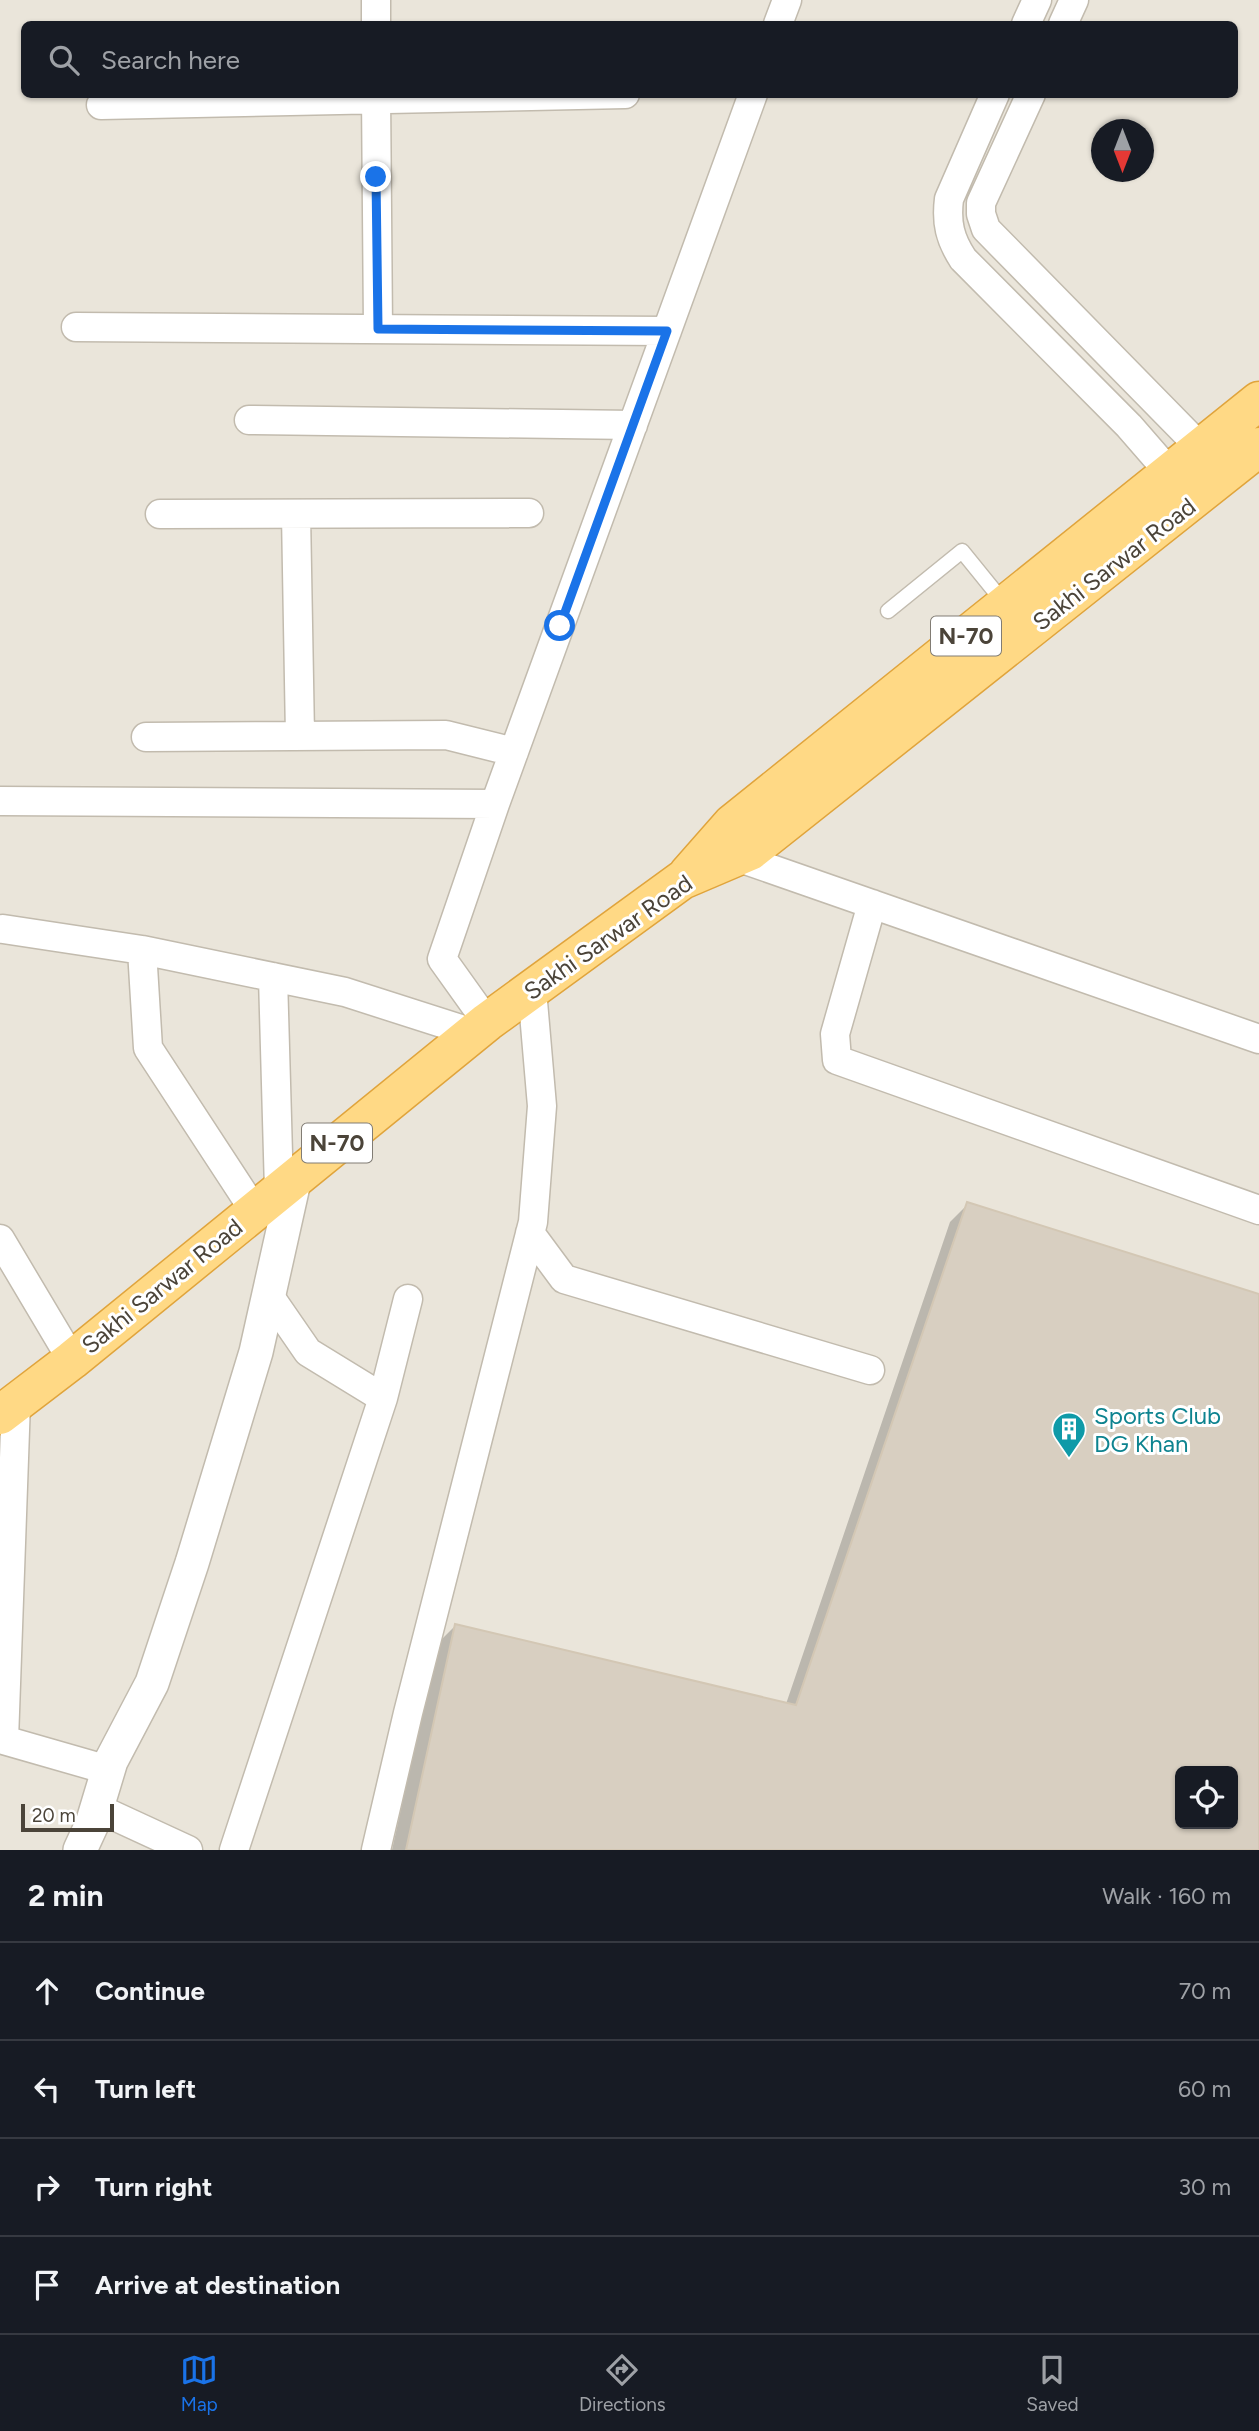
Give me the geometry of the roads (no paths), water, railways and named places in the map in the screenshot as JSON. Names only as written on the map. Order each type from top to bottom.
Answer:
[{"type":"highway","name":"N-70","points":[[682,880],[732,824],[1016,618],[1169,472],[1259,401]]},
{"type":"highway","name":"Sakhi Sarwar Road","points":[[8,1409],[480,1028],[682,880],[750,851],[1016,618],[1259,447]]},
{"type":"street","points":[[376,0],[376,21]]},
{"type":"street","points":[[779,21],[787,0]]},
{"type":"street","points":[[1027,21],[1037,0]]},
{"type":"street","points":[[101,105],[342,98]]},
{"type":"street","points":[[376,98],[378,329]]},
{"type":"street","points":[[480,1028],[442,959],[495,804],[752,98]]},
{"type":"street","points":[[993,98],[949,200],[947,217],[953,244],[963,259],[1129,426],[1169,472]]},
{"type":"street","points":[[1029,98],[981,204],[986,229],[1201,448]]},
{"type":"street","points":[[1004,301],[1027,272]]},
{"type":"street","points":[[76,327],[667,331]]},
{"type":"street","points":[[249,420],[633,425]]},
{"type":"street","points":[[160,514],[529,513]]},
{"type":"street","points":[[296,514],[300,736]]},
{"type":"street","points":[[146,737],[446,735],[514,752]]},
{"type":"street","points":[[0,800],[495,804]]},
{"type":"street","points":[[737,857],[1259,1039]]},
{"type":"street","points":[[872,904],[835,1034],[837,1060],[1259,1210]]},
{"type":"street","points":[[3,929],[142,950],[273,977],[345,992],[480,1028]]},
{"type":"street","points":[[142,950],[148,1048],[276,1192]]},
{"type":"street","points":[[80,1850],[97,1808],[108,1770],[152,1683],[192,1563],[256,1352],[268,1294],[276,1192],[273,977]]},
{"type":"street","points":[[376,1850],[408,1713],[533,1222],[542,1106],[532,989]]},
{"type":"street","points":[[530,1233],[564,1279],[870,1370]]},
{"type":"street","points":[[0,1239],[72,1360]]},
{"type":"street","points":[[268,1294],[308,1352],[383,1398]]},
{"type":"street","points":[[234,1850],[383,1398],[408,1299]]},
{"type":"street","points":[[8,1409],[2,1739],[108,1770]]},
{"type":"street","points":[[97,1808],[188,1850]]},
{"type":"lane","points":[[888,611],[962,551],[1016,618]]},
{"type":"place","name":"Sports Club DG Khan","points":[[1069,1459]]}]
